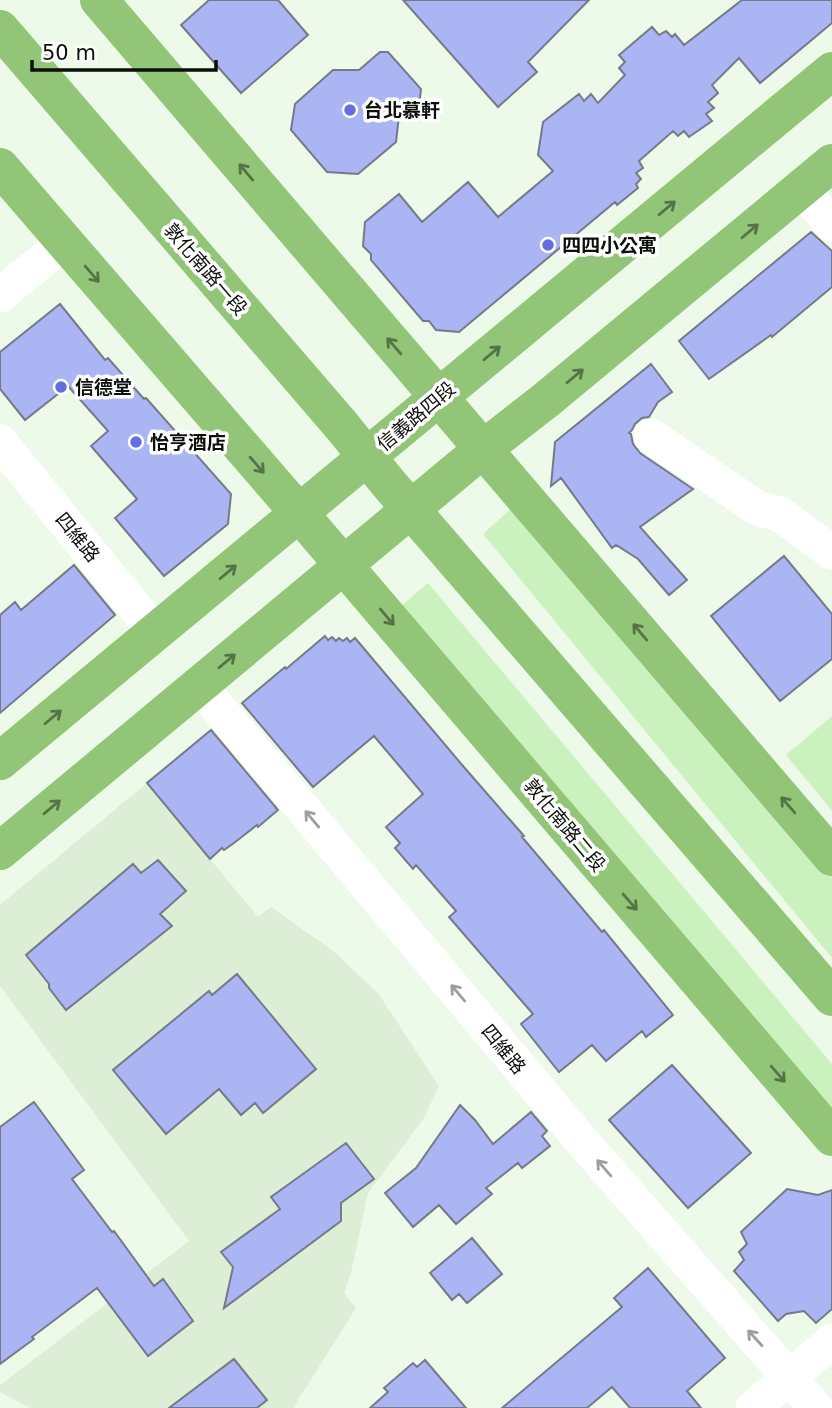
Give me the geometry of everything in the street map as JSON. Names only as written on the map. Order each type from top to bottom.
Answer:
[{"type":"main road","points":[[99,0],[832,857]]},
{"type":"main road","name":"敦化南路一段","points":[[0,29],[410,509]]},
{"type":"main road","name":"信義路四段","points":[[0,761],[832,71]]},
{"type":"main road","points":[[0,851],[410,509],[832,163]]},
{"type":"main road","points":[[0,167],[299,513]]},
{"type":"main road","points":[[410,509],[832,997]]},
{"type":"main road","name":"敦化南路二段","points":[[299,513],[832,1137]]},
{"type":"street","points":[[801,188],[832,225]]},
{"type":"street","points":[[0,295],[64,243]]},
{"type":"street","points":[[651,436],[757,508],[780,514],[832,551]]},
{"type":"street","name":"四維路","points":[[0,442],[155,632]]},
{"type":"street","name":"四維路","points":[[199,685],[580,1139],[816,1408]]},
{"type":"street","points":[[753,1408],[832,1341]]},
{"type":"shaded area","points":[[147,783],[258,917],[271,907],[332,950],[378,993],[439,1086],[424,1118],[368,1193],[351,1273],[344,1293],[356,1308],[293,1408],[30,1408],[0,1392],[0,1385],[189,1241],[0,986],[0,905]]},
{"type":"green space","points":[[512,508],[832,876],[832,958],[483,534]]},
{"type":"green space","points":[[428,583],[832,1064],[832,1110],[400,607]]},
{"type":"green space","points":[[832,716],[832,811],[786,755]]},
{"type":"building","points":[[209,0],[278,0],[308,35],[241,93],[181,25]]},
{"type":"building","points":[[403,0],[589,0],[528,62],[537,72],[498,107]]},
{"type":"building","points":[[742,0],[832,0],[832,23],[760,83],[739,58],[712,85],[718,93],[708,102],[714,108],[706,114],[712,121],[689,137],[684,131],[678,136],[673,131],[639,161],[643,168],[636,173],[641,179],[636,184],[638,188],[617,205],[615,202],[459,332],[436,330],[429,321],[423,321],[371,260],[371,254],[363,246],[365,222],[399,194],[422,222],[468,182],[498,217],[553,171],[538,155],[543,122],[579,94],[584,101],[591,94],[598,103],[625,75],[619,68],[625,62],[619,55],[652,27],[659,35],[666,31],[672,37],[675,34],[684,45]]},
{"type":"building","name":"台北慕軒","points":[[380,52],[388,52],[421,89],[420,98],[399,116],[396,142],[358,174],[327,172],[291,130],[295,104],[333,70],[359,70]]},
{"type":"building","points":[[811,232],[832,251],[832,287],[772,337],[771,335],[709,379],[679,341]]},
{"type":"building","points":[[60,304],[105,360],[108,358],[144,399],[146,398],[231,494],[228,524],[164,576],[115,518],[137,499],[91,446],[108,431],[68,386],[25,420],[0,389],[0,352]]},
{"type":"building","points":[[651,364],[672,392],[658,402],[649,417],[642,418],[629,433],[640,453],[693,489],[640,527],[687,580],[669,595],[638,559],[616,545],[612,548],[561,478],[551,486],[555,442]]},
{"type":"building","points":[[784,556],[832,614],[832,659],[780,701],[711,616]]},
{"type":"building","points":[[74,565],[115,615],[0,713],[0,615],[15,602],[21,610]]},
{"type":"building","points":[[325,636],[328,640],[332,637],[336,641],[339,638],[343,641],[347,638],[350,642],[355,638],[673,1015],[646,1037],[642,1031],[606,1061],[592,1045],[559,1072],[521,1024],[533,1014],[449,917],[456,911],[416,865],[413,869],[395,848],[400,843],[386,827],[423,794],[374,736],[313,787],[242,703]]},
{"type":"building","points":[[211,730],[278,810],[210,859],[147,783]]},
{"type":"building","points":[[158,860],[186,891],[160,914],[172,926],[66,1010],[26,955],[133,864],[141,873]]},
{"type":"building","points":[[237,974],[316,1069],[263,1113],[255,1103],[241,1115],[219,1089],[166,1134],[113,1070],[209,991],[212,995]]},
{"type":"building","points":[[672,1065],[751,1153],[688,1208],[609,1120]]},
{"type":"building","points":[[34,1102],[84,1170],[72,1179],[154,1286],[163,1279],[193,1321],[148,1356],[97,1288],[0,1364],[0,1127]]},
{"type":"building","points":[[460,1105],[493,1144],[531,1112],[547,1131],[542,1136],[550,1146],[522,1168],[518,1163],[486,1188],[492,1194],[456,1224],[439,1205],[413,1227],[385,1193],[416,1168]]},
{"type":"building","points":[[346,1143],[374,1179],[341,1203],[341,1221],[224,1308],[233,1267],[221,1252],[280,1209],[271,1197]]},
{"type":"building","points":[[787,1189],[818,1195],[832,1190],[832,1309],[816,1323],[804,1311],[786,1314],[778,1321],[734,1271],[744,1260],[739,1252],[747,1244],[741,1232]]},
{"type":"building","points":[[472,1238],[502,1274],[467,1303],[459,1294],[452,1300],[430,1273]]},
{"type":"building","points":[[648,1268],[725,1358],[687,1391],[701,1408],[630,1408],[612,1387],[587,1408],[502,1408],[622,1307],[614,1298]]},
{"type":"building","points":[[234,1359],[267,1400],[257,1408],[169,1408]]},
{"type":"building","points":[[425,1360],[466,1408],[370,1408],[388,1392],[384,1388],[413,1363],[417,1367]]},
{"type":"place","name":"台北慕軒","points":[[350,110]]},
{"type":"place","name":"四四小公寓","points":[[548,245]]},
{"type":"place","name":"信德堂","points":[[61,387]]},
{"type":"place","name":"怡亨酒店","points":[[136,442]]}]
